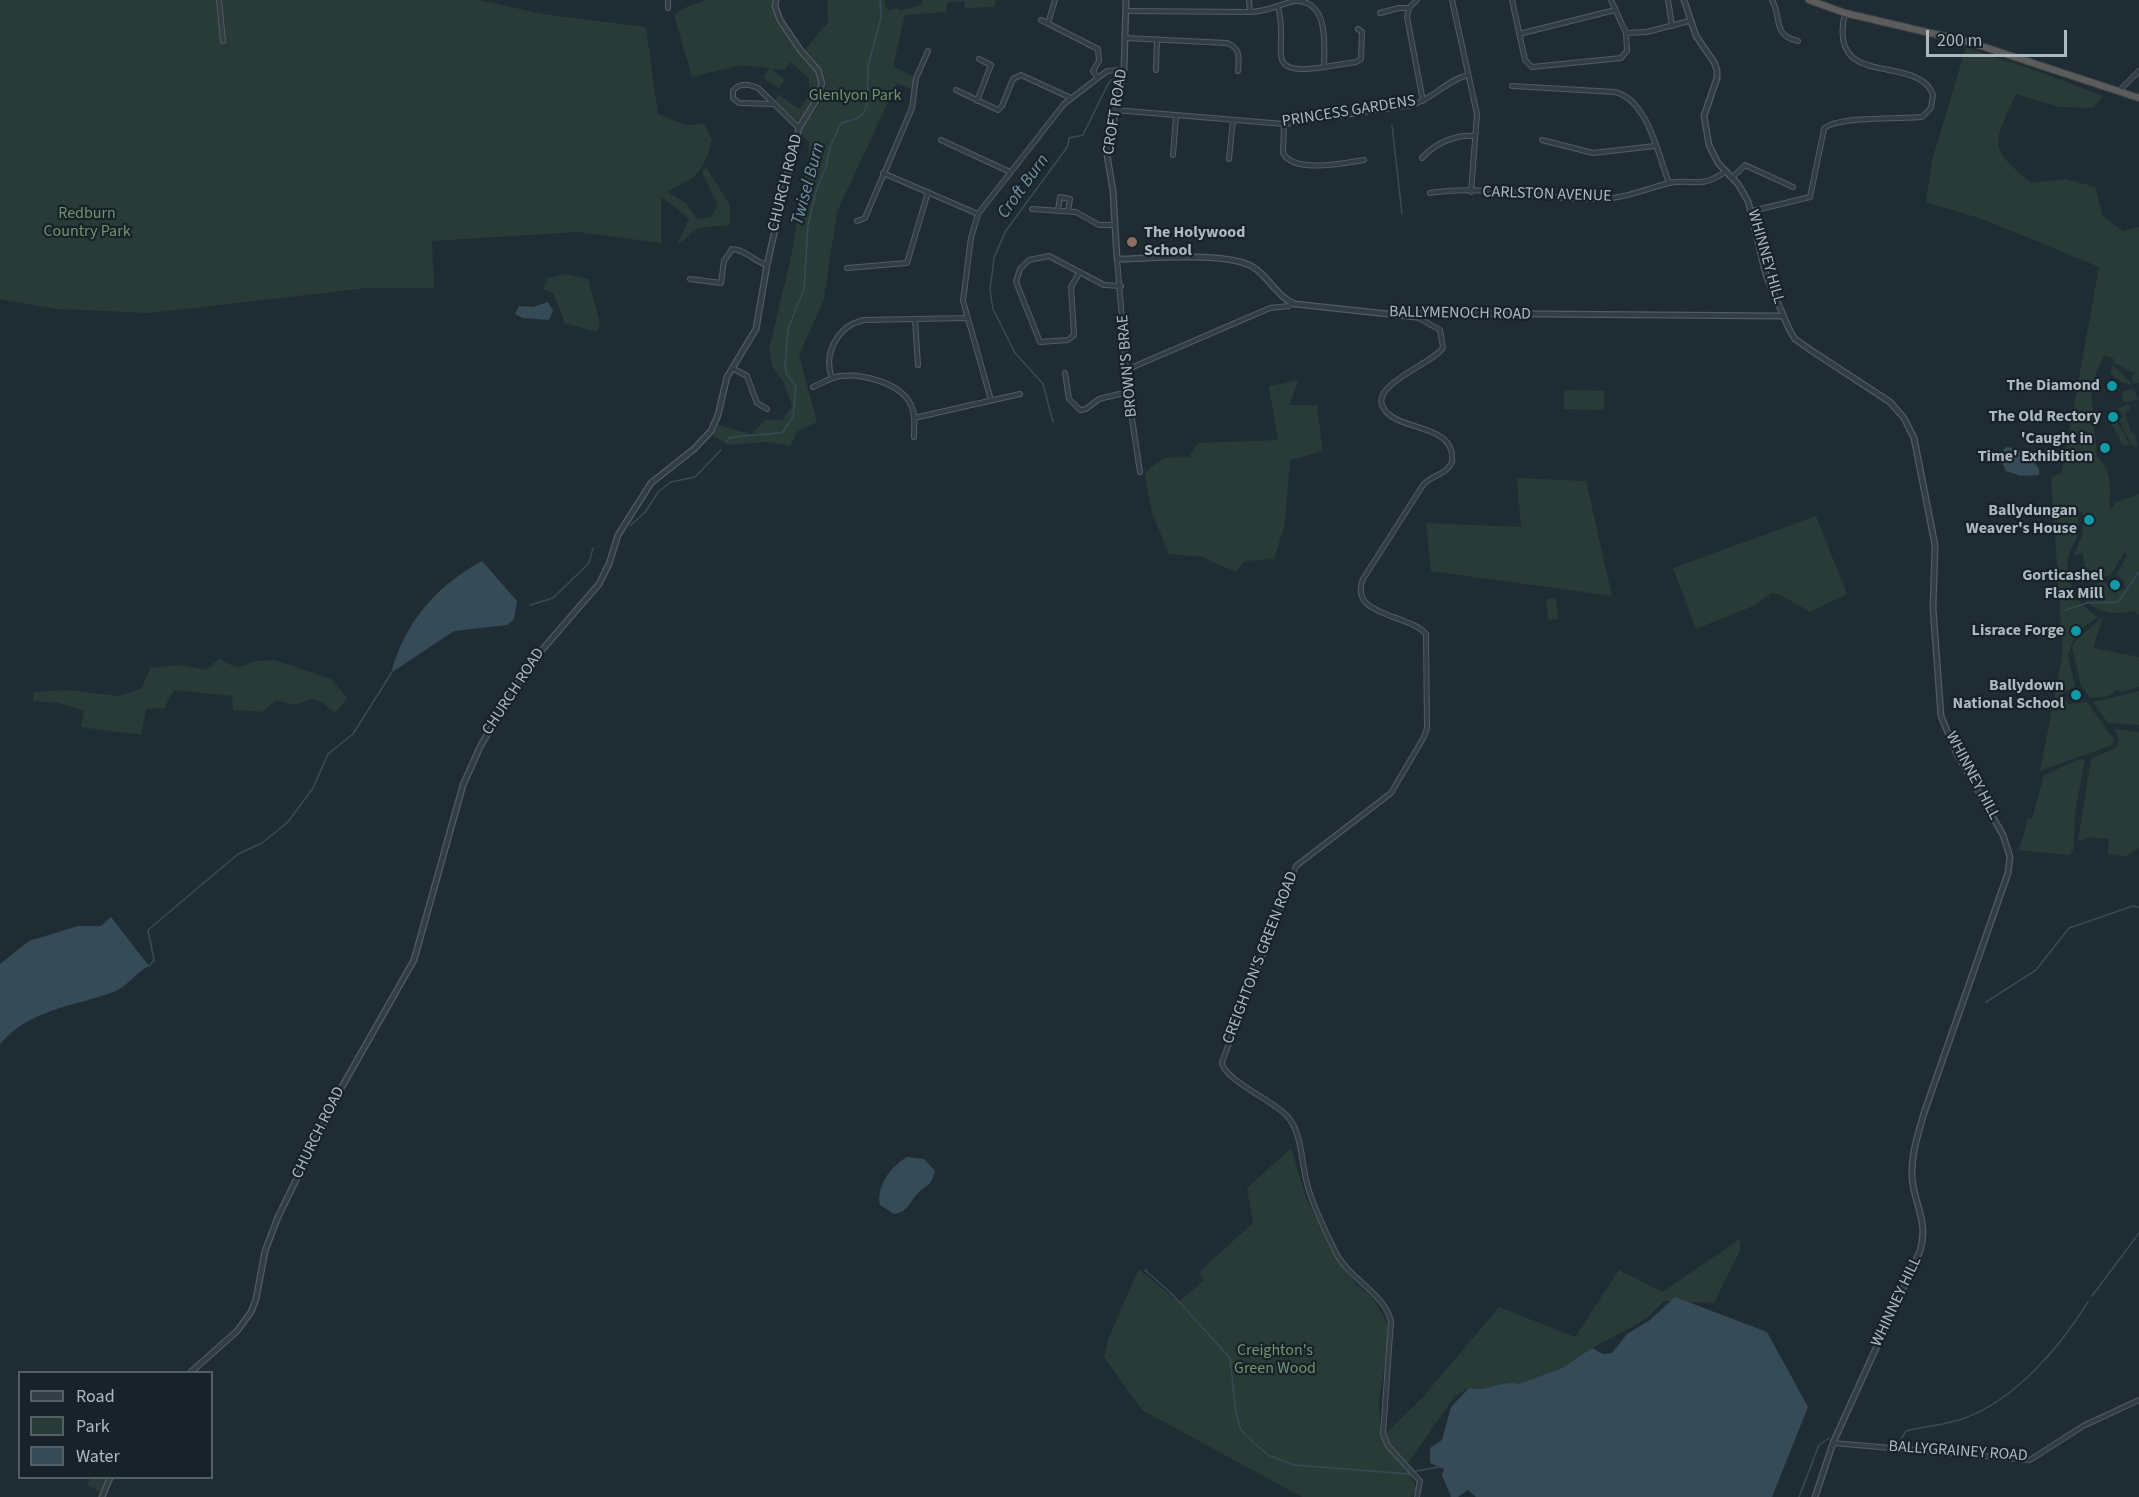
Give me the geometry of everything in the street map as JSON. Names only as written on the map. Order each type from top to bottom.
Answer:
[{"type":"highway","points":[[1809,0],[1845,13],[1969,42],[2139,98]]},
{"type":"street","points":[[219,0],[223,41]]},
{"type":"street","points":[[668,0],[668,8]]},
{"type":"street","name":"CHURCH ROAD","points":[[192,1371],[237,1330],[250,1312],[255,1302],[265,1251],[278,1217],[339,1092],[414,960],[472,760],[528,665],[599,584],[622,526],[651,483],[694,449],[711,431],[718,415],[724,385],[756,329],[767,265],[799,128],[817,99],[822,78],[789,35],[777,14],[777,0]]},
{"type":"street","points":[[1048,23],[1055,0]]},
{"type":"street","name":"CROFT ROAD","points":[[1118,259],[1107,155],[1124,70],[1126,0]]},
{"type":"street","points":[[1250,0],[1250,12]]},
{"type":"street","points":[[1126,11],[1250,12],[1278,7],[1298,0],[1308,2],[1317,9],[1322,19],[1324,67]]},
{"type":"street","points":[[1417,0],[1409,8],[1407,17],[1423,101]]},
{"type":"street","points":[[1452,0],[1477,114],[1471,192]]},
{"type":"street","points":[[1512,0],[1526,62],[1536,67],[1621,58],[1627,51],[1626,33],[1611,0]]},
{"type":"street","points":[[1668,0],[1672,26]]},
{"type":"street","name":"WHINNEY HILL","points":[[1684,0],[1689,21],[1716,70],[1718,78],[1706,106],[1704,125],[1711,151],[1725,172],[1742,190],[1752,211],[1766,275],[1782,316],[1795,339],[1890,402],[1911,431],[1935,545],[1933,608],[1941,716],[1956,752],[2003,835],[2010,857],[2008,873],[1927,1103],[1914,1152],[1912,1180],[1924,1227],[1920,1251],[1833,1443],[1815,1497]]},
{"type":"street","points":[[1772,0],[1780,30],[1787,38],[1798,41]]},
{"type":"street","points":[[1278,7],[1281,55],[1285,65],[1297,71],[1356,62],[1361,59],[1362,32],[1358,29]]},
{"type":"street","points":[[1380,13],[1409,8]]},
{"type":"street","points":[[1519,34],[1615,10]]},
{"type":"street","points":[[1752,211],[1810,197],[1824,129],[1827,125],[1849,120],[1922,117],[1933,105],[1932,92],[1921,80],[1870,67],[1856,60],[1849,51],[1843,36],[1845,13]]},
{"type":"street","points":[[1041,20],[1098,49],[1099,61],[1093,71],[1098,78]]},
{"type":"street","points":[[1626,33],[1689,21]]},
{"type":"street","points":[[1125,38],[1229,43],[1239,54],[1238,71]]},
{"type":"street","points":[[1156,70],[1157,39]]},
{"type":"street","points":[[857,221],[865,218],[912,108],[916,78],[928,51]]},
{"type":"street","points":[[977,101],[991,65],[979,59]]},
{"type":"street","points":[[991,400],[966,318],[963,287],[978,214],[1058,110],[1112,69],[1124,70]]},
{"type":"street","points":[[2120,90],[2139,70]]},
{"type":"street","points":[[956,90],[999,110],[1012,79],[1019,75],[1071,98]]},
{"type":"street","name":"PRINCESS GARDENS","points":[[1115,110],[1284,124],[1398,108],[1423,101],[1455,79],[1468,75]]},
{"type":"street","points":[[774,104],[739,103],[733,98],[733,91],[739,85],[749,84],[758,88],[799,128]]},
{"type":"street","points":[[1512,86],[1615,92],[1626,96],[1642,110],[1669,183]]},
{"type":"street","points":[[1173,155],[1176,116]]},
{"type":"street","points":[[1229,159],[1233,120]]},
{"type":"street","points":[[1284,124],[1283,153],[1290,161],[1318,166],[1364,160]]},
{"type":"street","points":[[1422,158],[1429,150],[1457,136],[1475,136]]},
{"type":"street","points":[[941,140],[1010,172]]},
{"type":"street","points":[[1542,140],[1593,153],[1655,146]]},
{"type":"street","points":[[1732,178],[1745,165],[1793,187]]},
{"type":"street","points":[[883,172],[978,214]]},
{"type":"street","name":"CARLSTON AVENUE","points":[[1430,193],[1471,192],[1596,200],[1634,195],[1669,183],[1702,184],[1725,172]]},
{"type":"street","points":[[847,268],[907,264],[928,192]]},
{"type":"street","points":[[1058,210],[1060,197],[1070,199],[1068,211]]},
{"type":"street","points":[[1032,209],[1076,212],[1099,225],[1114,225]]},
{"type":"street","points":[[690,279],[721,283],[724,261],[732,249],[747,252],[756,261],[767,265]]},
{"type":"street","points":[[1079,273],[1071,287],[1074,335],[1068,340],[1040,342],[1017,286],[1020,269],[1029,260],[1045,255],[1058,259],[1079,273],[1104,285],[1120,286]]},
{"type":"street","points":[[1118,259],[1190,258],[1236,261],[1257,270],[1292,303],[1289,306],[1270,308],[1126,370]]},
{"type":"street","name":"BROWN'S BRAE","points":[[1118,259],[1128,392],[1140,472]]},
{"type":"street","name":"BALLYMENOCH ROAD","points":[[1292,303],[1416,317],[1421,313],[1782,316]]},
{"type":"street","name":"CREIGHTON'S GREEN ROAD","points":[[1416,317],[1432,323],[1440,330],[1443,347],[1433,358],[1389,384],[1383,394],[1383,406],[1393,417],[1422,426],[1438,436],[1449,447],[1452,462],[1446,471],[1428,479],[1423,485],[1364,579],[1361,590],[1363,600],[1370,607],[1426,634],[1426,732],[1391,793],[1296,866],[1222,1065],[1227,1073],[1279,1108],[1290,1120],[1297,1136],[1311,1196],[1337,1255],[1353,1277],[1387,1307],[1391,1321],[1383,1434],[1389,1446],[1417,1476],[1421,1484],[1418,1497]]},
{"type":"street","points":[[832,378],[828,366],[829,353],[836,341],[852,324],[864,320],[966,318]]},
{"type":"street","points":[[915,320],[918,365]]},
{"type":"street","points":[[732,368],[747,376],[757,403],[767,409]]},
{"type":"street","points":[[1065,373],[1069,399],[1082,411],[1099,399],[1128,392]]},
{"type":"street","points":[[813,387],[832,378],[850,376],[891,385],[907,397],[914,418],[914,437]]},
{"type":"street","points":[[914,418],[1020,394]]},
{"type":"street","name":"BALLYGRAINEY ROAD","points":[[1833,1443],[2030,1460],[2084,1426],[2139,1400]]},
{"type":"street","points":[[102,1497],[110,1479]]},
{"type":"green space","name":"Redburn Country Park","points":[[0,0],[479,0],[542,14],[646,27],[658,114],[685,125],[705,124],[712,140],[700,171],[668,192],[687,204],[697,219],[711,217],[718,205],[702,172],[706,167],[730,205],[730,225],[698,228],[677,245],[689,219],[661,196],[661,243],[578,232],[432,241],[434,288],[367,288],[150,313],[58,309],[0,299]]},
{"type":"green space","points":[[706,0],[774,0],[772,7],[783,30],[819,75],[818,94],[800,123],[775,101],[778,94],[799,109],[809,95],[809,78],[791,62],[784,70],[771,69],[785,79],[779,88],[763,78],[769,68],[741,65],[692,77],[674,15],[684,8]]},
{"type":"green space","name":"Glenlyon Park","points":[[827,0],[885,0],[884,4],[888,10],[898,8],[903,13],[901,10],[922,5],[922,0],[995,0],[995,7],[965,8],[964,1],[948,2],[946,12],[905,15],[893,66],[916,78],[914,90],[897,83],[837,212],[824,299],[799,355],[817,422],[798,431],[790,446],[766,442],[728,445],[713,436],[718,425],[752,434],[765,420],[782,420],[792,406],[784,383],[773,368],[769,349],[790,262],[809,153],[809,141],[799,133],[819,104],[826,88],[823,73],[804,51],[828,22]]},
{"type":"green space","points":[[1966,47],[2103,96],[2093,108],[2059,107],[2016,94],[2002,124],[1998,144],[2007,161],[2031,183],[2066,179],[2095,187],[2102,215],[2123,231],[2139,227],[2139,383],[2134,384],[2131,379],[2136,371],[2132,372],[2114,363],[2113,358],[2104,356],[2092,383],[2091,395],[2097,456],[2108,473],[2109,508],[2113,507],[2116,502],[2139,494],[2139,615],[2135,611],[2105,612],[2093,606],[2081,595],[2092,585],[2104,581],[2114,593],[2125,588],[2124,581],[2116,574],[2127,556],[2125,551],[2111,575],[2087,581],[2083,553],[2074,555],[2083,533],[2083,524],[2094,523],[2094,518],[2083,518],[2082,512],[2079,511],[2078,535],[2068,561],[2069,580],[2084,605],[2098,617],[2082,628],[2076,625],[2069,632],[2074,638],[2068,655],[2075,686],[2062,694],[2069,704],[2087,702],[2114,740],[2112,745],[2040,771],[2063,652],[2051,478],[2062,472],[2099,267],[1985,220],[1926,202],[1932,160]]},
{"type":"green space","points":[[567,274],[588,279],[600,323],[597,332],[565,323],[554,294],[543,289],[548,278]]},
{"type":"green space","points":[[2113,365],[2133,385],[2121,382],[2110,374]]},
{"type":"green space","points":[[1299,380],[1289,405],[1317,405],[1323,451],[1290,460],[1285,524],[1274,559],[1245,561],[1235,572],[1203,557],[1169,554],[1152,513],[1145,474],[1164,459],[1189,457],[1198,443],[1278,440],[1269,386]]},
{"type":"green space","points":[[2134,389],[2138,400],[2123,402],[2122,391]]},
{"type":"green space","points":[[1564,390],[1604,391],[1604,410],[1564,409]]},
{"type":"green space","points":[[2129,404],[2130,411],[2125,413],[2131,433],[2135,433],[2138,447],[2132,446],[2119,420],[2123,417],[2118,408]]},
{"type":"green space","points":[[2117,421],[2130,445],[2123,446],[2112,424]]},
{"type":"green space","points":[[1517,478],[1586,481],[1612,596],[1431,571],[1426,523],[1521,527]]},
{"type":"green space","points":[[1816,516],[1847,594],[1810,612],[1781,595],[1772,593],[1753,606],[1696,629],[1673,568]]},
{"type":"green space","points":[[1556,598],[1558,619],[1548,620],[1546,599]]},
{"type":"green space","points":[[2103,617],[2093,648],[2139,657],[2139,687],[2121,692],[2116,690],[2104,697],[2089,697],[2081,685],[2072,648],[2076,640]]},
{"type":"green space","points":[[219,659],[237,668],[256,661],[275,660],[331,679],[347,698],[335,713],[321,702],[311,699],[295,705],[276,700],[262,712],[233,710],[232,696],[174,690],[164,708],[146,709],[141,735],[81,727],[84,710],[58,703],[33,701],[34,692],[68,690],[119,696],[142,688],[150,668],[180,665],[206,670]]},
{"type":"green space","points":[[2139,691],[2139,725],[2108,723],[2093,702]]},
{"type":"green space","points":[[2115,729],[2139,732],[2139,848],[2127,856],[2108,855],[2109,839],[2085,837],[2084,841],[2078,840],[2091,759],[2116,748],[2119,740]]},
{"type":"green space","points":[[2080,759],[2085,760],[2075,813],[2073,851],[2069,855],[2019,850],[2028,818],[2032,819],[2044,775]]},
{"type":"green space","name":"Creighton's Green Wood","points":[[1291,1148],[1308,1203],[1336,1259],[1355,1283],[1374,1299],[1387,1323],[1387,1351],[1379,1400],[1381,1438],[1424,1396],[1499,1307],[1575,1337],[1619,1270],[1662,1292],[1740,1239],[1740,1251],[1714,1303],[1664,1301],[1646,1319],[1592,1348],[1562,1368],[1518,1385],[1468,1388],[1454,1397],[1406,1466],[1417,1489],[1411,1497],[1302,1497],[1142,1410],[1104,1357],[1108,1339],[1139,1269],[1179,1302],[1204,1280],[1199,1272],[1253,1223],[1247,1188]]},
{"type":"green space","points":[[90,1479],[107,1479],[101,1492],[87,1485]]},
{"type":"water","points":[[548,302],[553,311],[549,320],[523,318],[515,314],[519,306],[533,307]]},
{"type":"water","points":[[2006,447],[2016,449],[2029,458],[2039,469],[2039,475],[2021,476],[2006,471],[1999,456]]},
{"type":"water","points":[[482,561],[517,601],[514,619],[507,625],[454,631],[391,673],[405,638],[424,607],[450,582]]},
{"type":"water","points":[[111,917],[149,966],[116,991],[54,1010],[25,1023],[0,1044],[0,964],[29,941],[78,926],[101,926]]},
{"type":"water","points":[[907,1157],[924,1159],[935,1171],[934,1176],[906,1209],[894,1214],[880,1205],[880,1191],[890,1171]]},
{"type":"water","points":[[1675,1297],[1767,1332],[1808,1407],[1772,1497],[1476,1497],[1468,1490],[1458,1497],[1451,1497],[1442,1475],[1444,1469],[1430,1463],[1430,1448],[1442,1440],[1451,1407],[1469,1388],[1482,1389],[1506,1383],[1519,1384],[1562,1368],[1592,1348],[1603,1354],[1612,1353],[1627,1334],[1650,1320]]},
{"type":"waterway","name":"Twisel Burn","points":[[727,441],[729,438],[783,432],[793,417],[796,386],[786,373],[785,365],[788,329],[804,289],[808,225],[830,147],[841,123],[856,119],[863,114],[867,105],[868,66],[881,18],[880,0]]},
{"type":"waterway","name":"Croft Burn","points":[[1053,422],[1043,384],[1015,353],[993,309],[990,290],[994,258],[1005,232],[1068,146],[1069,138],[1083,135],[1108,84],[1116,75]]},
{"type":"waterway","points":[[1392,125],[1402,214]]},
{"type":"waterway","points":[[630,526],[645,512],[659,491],[671,482],[695,477],[721,450]]},
{"type":"waterway","points":[[530,605],[553,598],[589,563],[593,548]]},
{"type":"waterway","points":[[2065,610],[2087,603],[2118,602],[2139,572]]},
{"type":"waterway","points":[[149,966],[154,960],[148,930],[238,854],[262,843],[288,822],[313,788],[328,754],[353,734],[392,672]]},
{"type":"waterway","points":[[1986,1002],[2036,970],[2069,928],[2133,906],[2139,907]]},
{"type":"waterway","points":[[2092,1296],[2139,1233]]},
{"type":"waterway","points":[[1145,1270],[1172,1294],[1230,1358],[1236,1413],[1241,1430],[1270,1456],[1294,1465],[1409,1474]]},
{"type":"waterway","points":[[1900,1441],[1906,1431],[1965,1418],[2002,1398],[2035,1370],[2064,1336],[2088,1302]]},
{"type":"waterway","points":[[1799,1497],[1819,1445],[1829,1438]]},
{"type":"waterway","points":[[1416,1471],[1439,1467]]},
{"type":"place","name":"The Holywood School","points":[[1132,242]]},
{"type":"place","name":"The Diamond","points":[[2112,386]]},
{"type":"place","name":"The Old Rectory","points":[[2113,417]]},
{"type":"place","name":"'Caught in Time' Exhibition","points":[[2105,448]]},
{"type":"place","name":"Ballydungan Weaver's House","points":[[2089,520]]},
{"type":"place","name":"Gorticashel Flax Mill","points":[[2115,585]]},
{"type":"place","name":"Lisrace Forge","points":[[2076,631]]},
{"type":"place","name":"Ballydown National School","points":[[2076,695]]}]
